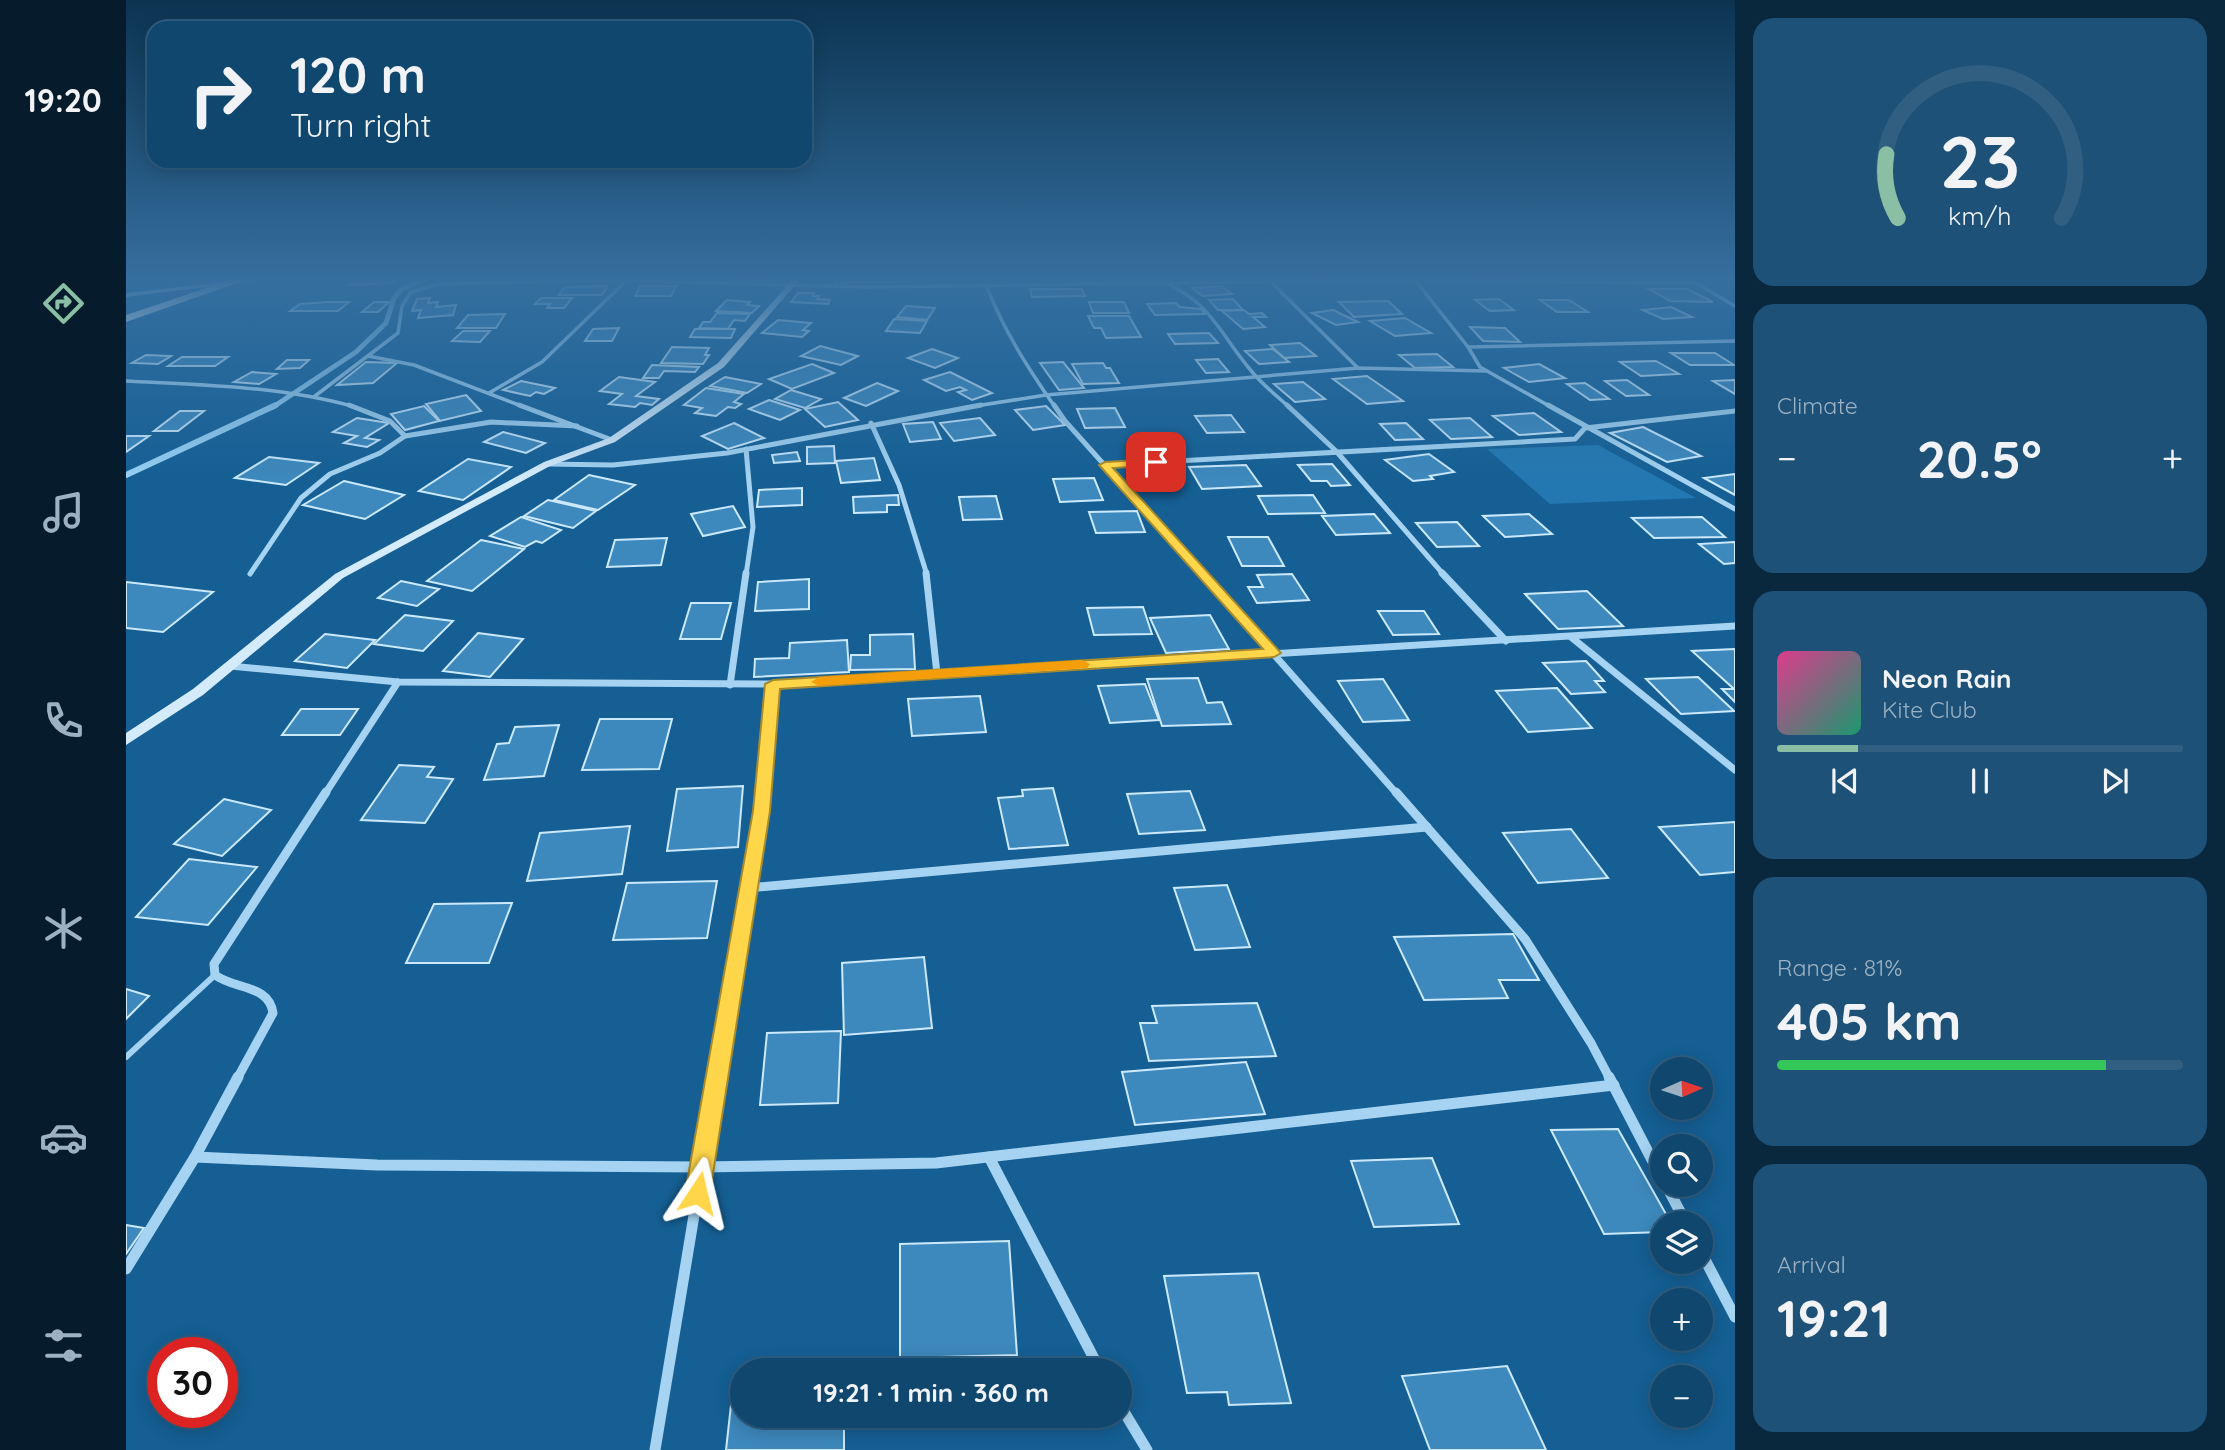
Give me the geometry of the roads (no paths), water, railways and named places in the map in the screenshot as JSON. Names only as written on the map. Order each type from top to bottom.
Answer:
[{"type":"street","points":[[315,396],[383,345]]},
{"type":"street","points":[[489,393],[542,362],[560,345]]},
{"type":"street","points":[[126,740],[198,692],[339,576],[547,464],[612,440],[721,365],[739,345]]},
{"type":"street","points":[[1015,345],[1065,421],[1274,653],[1525,939],[1591,1043],[1650,1156]]},
{"type":"street","points":[[1232,345],[1254,374],[1336,451],[1416,545],[1506,640]]},
{"type":"street","points":[[1334,345],[1358,368]]},
{"type":"street","points":[[1572,345],[1468,347],[1480,367],[1585,428],[1735,509]]},
{"type":"street","points":[[368,356],[414,365],[612,440]]},
{"type":"street","points":[[547,464],[613,465],[746,449],[871,423],[1046,395],[1254,374],[1358,368],[1487,371]]},
{"type":"street","points":[[126,381],[315,396],[355,406],[392,421],[405,436]]},
{"type":"street","points":[[1105,465],[1574,439],[1585,428],[1735,411]]},
{"type":"street","points":[[250,574],[302,498],[330,474],[380,453],[405,436],[491,422],[577,426]]},
{"type":"street","points":[[871,423],[899,485],[928,578],[937,674]]},
{"type":"street","points":[[730,685],[753,527],[746,449]]},
{"type":"street","points":[[229,666],[398,682],[773,684],[1735,626]]},
{"type":"street","points":[[1571,637],[1735,770]]},
{"type":"street","points":[[126,1269],[194,1157],[273,1013],[273,1003],[267,995],[222,982],[215,975],[214,964],[398,682]]},
{"type":"street","points":[[655,1450],[762,811],[773,684]]},
{"type":"street","points":[[748,888],[1427,827]]},
{"type":"street","points":[[194,1157],[377,1165],[702,1167],[936,1163],[1614,1085]]},
{"type":"street","points":[[989,1157],[1094,1358]]},
{"type":"street","points":[[1713,1274],[1735,1317]]},
{"type":"street","points":[[1132,1425],[1147,1450]]},
{"type":"lane","points":[[126,1057],[215,975]]},
{"type":"waterway","points":[[273,407],[364,345]]},
{"type":"waterway","points":[[126,475],[276,405]]}]
